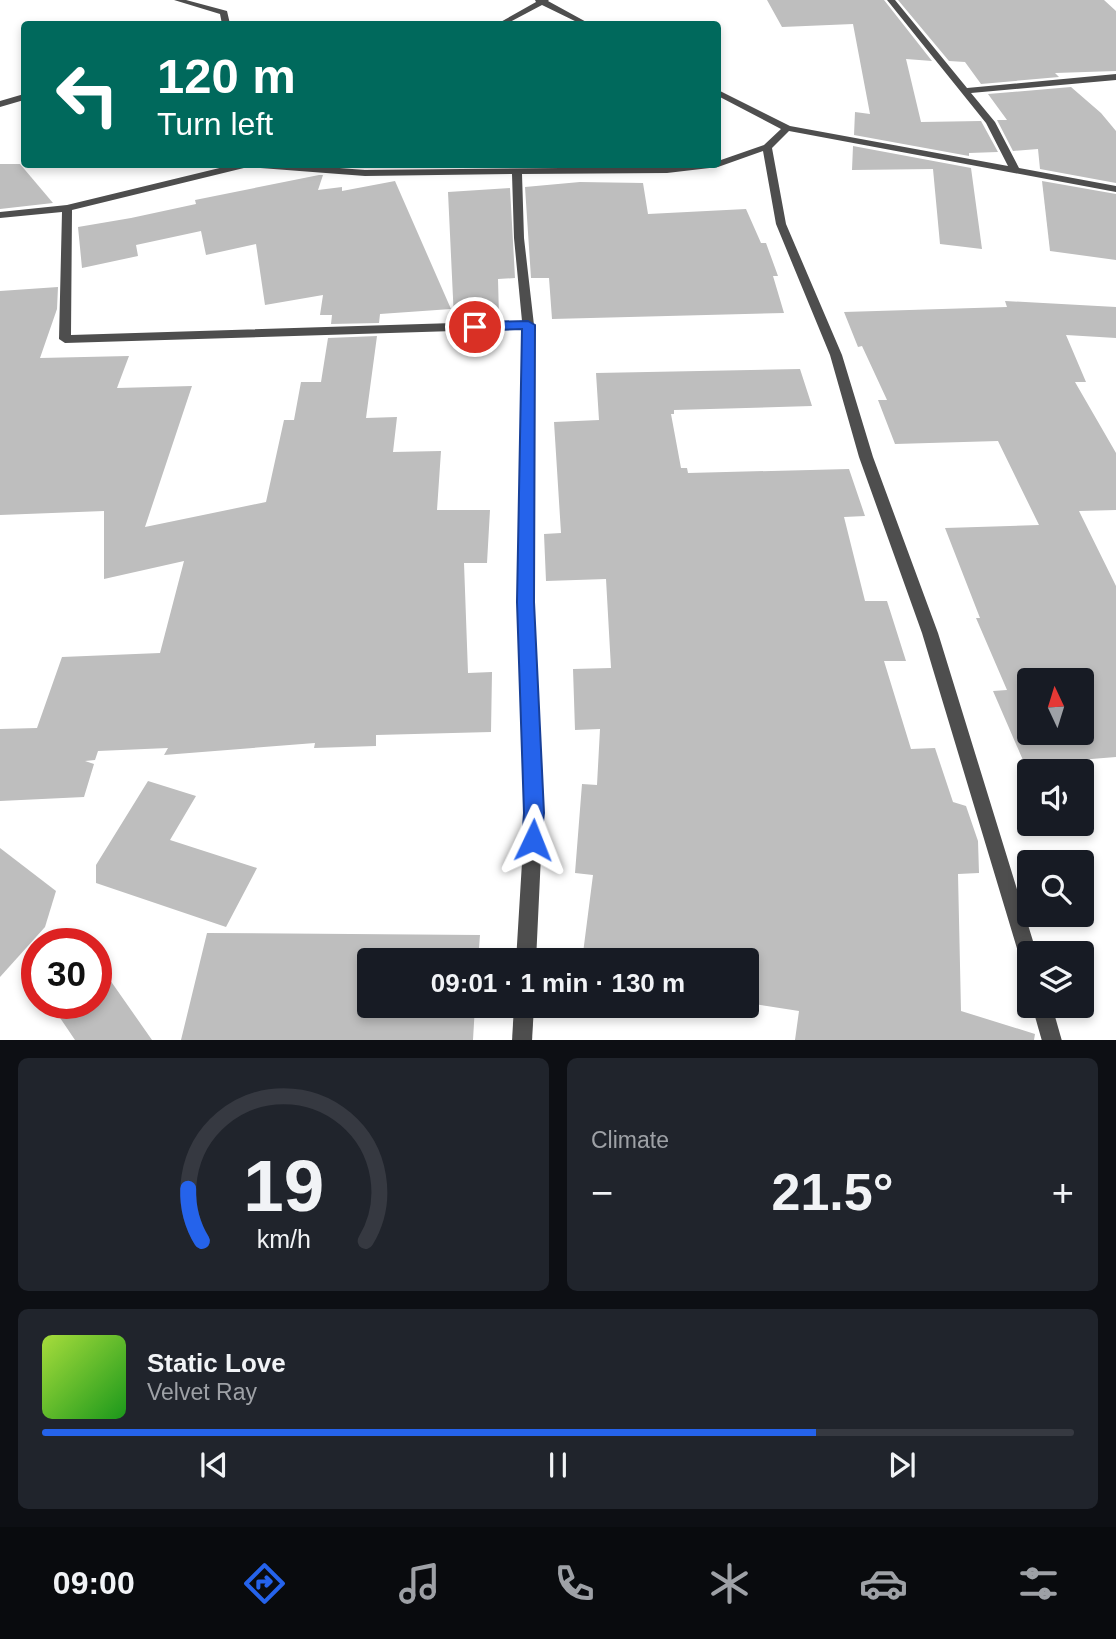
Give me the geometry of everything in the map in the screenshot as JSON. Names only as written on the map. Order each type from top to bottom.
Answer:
[{"type":"street","points":[[178,0],[224,13],[225,21]]},
{"type":"street","points":[[506,21],[542,0],[580,21]]},
{"type":"street","points":[[891,0],[990,122],[1016,173]]},
{"type":"street","points":[[963,91],[1116,77]]},
{"type":"street","points":[[721,95],[787,128],[1016,173],[1116,189]]},
{"type":"street","points":[[0,104],[21,98]]},
{"type":"street","points":[[721,163],[766,147],[787,128]]},
{"type":"street","points":[[766,147],[780,225],[836,355],[866,457],[930,633],[1024,941]]},
{"type":"street","points":[[0,215],[67,208],[232,168]]},
{"type":"street","points":[[289,168],[365,173],[684,168]]},
{"type":"street","points":[[517,171],[519,238],[528,325],[526,602],[534,813],[527,948]]},
{"type":"street","points":[[67,208],[65,339],[528,325]]},
{"type":"street","points":[[522,1040],[523,1018]]},
{"type":"street","points":[[1045,1018],[1052,1040]]},
{"type":"building","points":[[767,0],[884,0],[932,61],[906,59],[921,122],[981,121],[998,152],[969,153],[969,156],[854,135],[855,112],[870,114],[853,24],[782,27]]},
{"type":"building","points":[[898,0],[1104,0],[1116,11],[1116,71],[1055,73],[1059,77],[981,84],[965,62],[949,61]]},
{"type":"building","points":[[1071,87],[1101,113],[1116,131],[1116,183],[1040,169],[1038,149],[1013,151],[997,120],[1007,120],[988,94]]},
{"type":"building","points":[[853,146],[971,168],[982,249],[940,244],[933,169],[852,170]]},
{"type":"building","points":[[0,164],[20,164],[53,203],[0,209]]},
{"type":"building","points":[[323,175],[318,190],[342,187],[342,191],[395,181],[451,309],[380,314],[379,323],[331,324],[332,315],[320,315],[323,295],[265,305],[256,244],[206,255],[201,231],[136,245],[138,256],[82,268],[78,227],[196,204],[195,200]]},
{"type":"building","points":[[1042,181],[1116,194],[1116,260],[1050,251]]},
{"type":"building","points":[[580,182],[643,183],[648,214],[746,209],[761,243],[766,243],[778,276],[773,276],[784,313],[552,319],[549,278],[531,278],[525,187]]},
{"type":"building","points":[[510,188],[515,278],[498,279],[499,317],[454,319],[448,192]]},
{"type":"building","points":[[58,287],[57,309],[40,358],[129,356],[117,388],[192,386],[145,527],[266,502],[284,420],[294,420],[301,382],[321,382],[328,338],[377,336],[366,418],[397,417],[393,452],[441,451],[437,510],[490,510],[487,563],[464,563],[468,673],[492,672],[491,732],[376,735],[376,746],[314,748],[315,743],[164,755],[168,748],[98,751],[95,760],[85,761],[94,764],[84,797],[0,801],[0,729],[37,728],[62,657],[160,653],[184,561],[104,579],[104,511],[0,515],[0,291]]},
{"type":"building","points":[[1005,301],[1116,307],[1116,338],[1066,335],[1086,382],[1075,382],[1116,453],[1116,510],[1079,511],[1116,586],[1116,757],[1022,759],[993,691],[1007,690],[976,618],[980,618],[945,528],[1039,525],[998,441],[895,444],[878,400],[887,400],[862,346],[858,347],[844,312],[1007,307]]},
{"type":"building","points":[[800,369],[812,406],[674,410],[674,414],[671,414],[681,468],[687,468],[688,473],[849,469],[865,516],[844,517],[865,601],[887,601],[906,661],[884,661],[911,749],[935,748],[953,802],[966,806],[978,841],[979,873],[958,874],[961,1011],[1035,1034],[1034,1040],[795,1040],[799,1011],[759,1005],[759,948],[584,948],[593,875],[575,873],[582,784],[597,785],[600,729],[575,730],[573,669],[611,668],[606,579],[546,581],[544,534],[561,533],[554,422],[599,420],[596,373]]},
{"type":"building","points":[[148,781],[196,796],[170,840],[257,868],[226,927],[96,883],[96,865]]},
{"type":"building","points":[[0,848],[56,891],[45,927],[21,928],[21,954],[0,977]]},
{"type":"building","points":[[207,933],[480,935],[479,948],[357,948],[357,1018],[474,1018],[473,1040],[181,1040]]},
{"type":"building","points":[[112,983],[152,1040],[75,1040],[61,1019],[112,1019]]},
{"type":"route","points":[[475,327],[528,325],[526,602],[533,840]]}]
